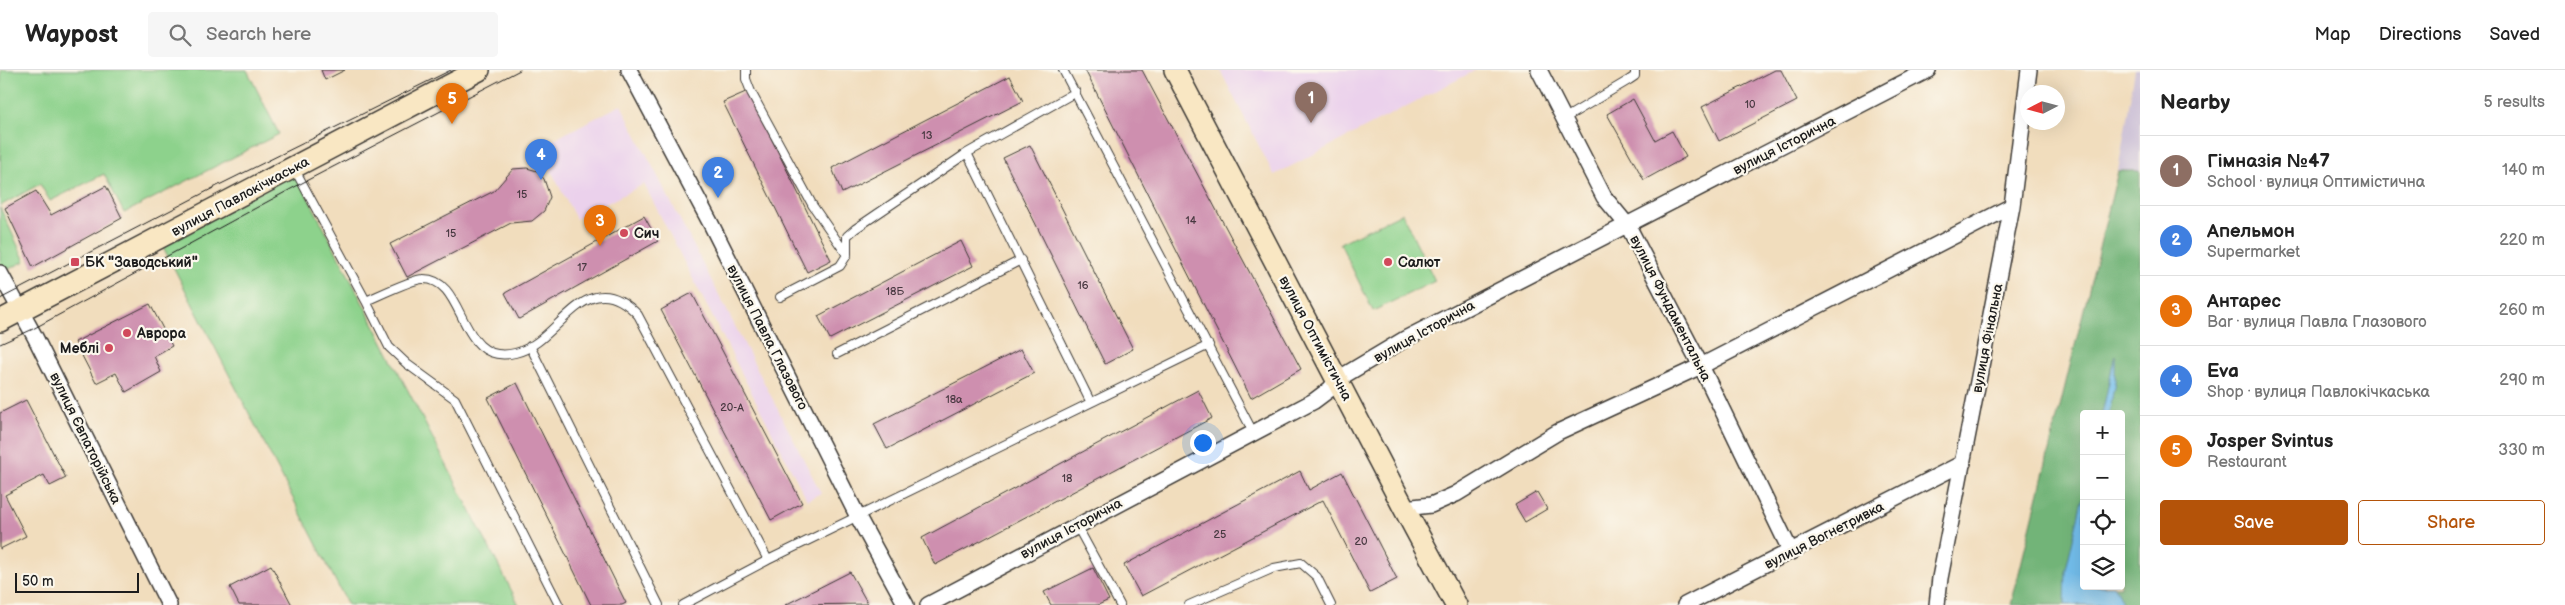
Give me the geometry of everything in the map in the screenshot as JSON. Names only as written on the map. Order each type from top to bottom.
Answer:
[{"type":"street","name":"вулиця Павлокічкаська","points":[[0,321],[479,70]]},
{"type":"street","name":"вулиця Павла Глазового","points":[[629,70],[711,224],[858,517],[906,605]]},
{"type":"street","name":"вулиця Оптимістична","points":[[1175,70],[1456,605]]},
{"type":"street","name":"вулиця Фундаментальна","points":[[1539,70],[1604,197],[1628,226],[1702,366],[1791,552]]},
{"type":"street","name":"вулиця Історична","points":[[928,605],[1314,400],[1330,389],[1338,379],[1405,339],[1628,226],[1928,70]]},
{"type":"street","name":"вулиця Фінальна","points":[[1937,605],[1940,578],[2012,206],[2029,70]]},
{"type":"street","points":[[1404,508],[1431,505],[1456,494],[1558,432],[1702,366],[2012,206]]},
{"type":"street","name":"вулиця Євпаторійська","points":[[0,273],[35,337],[168,605]]},
{"type":"street","name":"вулиця Вогнетривка","points":[[1685,605],[1963,463]]},
{"type":"lane","points":[[746,70],[746,79],[752,92],[806,196],[847,255]]},
{"type":"lane","points":[[1063,70],[1253,432]]},
{"type":"lane","points":[[1565,118],[1635,76],[1635,70]]},
{"type":"lane","points":[[780,296],[840,266],[847,255],[847,236],[855,229],[967,153],[1076,92]]},
{"type":"lane","points":[[967,153],[1090,401]]},
{"type":"lane","points":[[294,168],[366,300],[388,347],[423,377],[455,399],[559,605]]},
{"type":"lane","points":[[837,354],[1021,260]]},
{"type":"lane","points":[[366,300],[422,278],[437,281],[446,289],[468,330],[484,350],[497,354],[515,353],[530,346],[584,302],[602,294],[614,297],[627,304],[638,315],[768,560]]},
{"type":"lane","points":[[683,605],[768,560],[1090,401],[1209,345]]},
{"type":"lane","points":[[530,346],[659,605]]},
{"type":"lane","points":[[1076,525],[1120,605]]},
{"type":"lane","points":[[1190,605],[1274,568],[1301,563],[1317,577],[1331,605]]},
{"type":"shaded area","points":[[1220,70],[1476,70],[1274,175]]},
{"type":"shaded area","points":[[2135,70],[2140,70],[2140,171],[2118,171]]},
{"type":"shaded area","points":[[621,105],[821,493],[807,500],[644,184],[576,219],[539,147]]},
{"type":"green space","points":[[1,70],[247,70],[279,134],[124,213],[104,174],[50,201],[40,184],[0,206]]},
{"type":"green space","points":[[2118,171],[2140,171],[2140,605],[2011,605]]},
{"type":"green space","points":[[295,172],[519,605],[348,605],[161,243]]},
{"type":"green space","points":[[0,207],[25,261],[5,271],[0,263]]},
{"type":"green space","name":"Салют","points":[[1402,213],[1435,281],[1373,311],[1340,243]]},
{"type":"water","points":[[2115,355],[2115,382],[2110,410],[2103,410]]},
{"type":"water","points":[[2080,509],[2080,590],[2116,590],[2121,600],[2121,605],[2065,605],[2066,569]]},
{"type":"building","points":[[321,70],[345,70],[325,80]]},
{"type":"building","points":[[1085,70],[1142,70],[1301,369],[1251,398]]},
{"type":"building","points":[[1775,70],[1781,70],[1797,101],[1719,141],[1702,107]]},
{"type":"building","points":[[1010,76],[1023,101],[842,193],[832,168]]},
{"type":"building","points":[[748,91],[831,260],[807,272],[723,102]]},
{"type":"building","points":[[1633,99],[1655,140],[1672,131],[1686,157],[1644,180],[1607,114]]},
{"type":"building","points":[[1030,145],[1133,349],[1105,364],[1003,158]]},
{"type":"building","points":[[527,168],[537,171],[544,179],[550,197],[544,211],[532,221],[511,223],[407,277],[390,244],[494,191],[513,169]]},
{"type":"building","points":[[106,186],[122,218],[33,267],[5,208],[36,191],[51,215]]},
{"type":"building","points":[[644,216],[658,241],[519,319],[505,293]]},
{"type":"building","points":[[961,241],[973,266],[830,339],[818,316]]},
{"type":"building","points":[[692,293],[802,503],[771,520],[661,310]]},
{"type":"building","points":[[150,304],[172,346],[154,356],[161,372],[126,392],[116,373],[96,383],[75,342]]},
{"type":"building","points":[[1021,349],[1034,373],[887,449],[874,424]]},
{"type":"building","points":[[517,383],[626,603],[622,605],[591,605],[488,398]]},
{"type":"building","points":[[1198,390],[1212,418],[935,565],[922,538]]},
{"type":"building","points":[[26,400],[66,478],[50,486],[44,475],[5,495],[26,536],[0,549],[0,413]]},
{"type":"building","points":[[1300,471],[1309,490],[1342,472],[1397,579],[1370,593],[1323,500],[1141,596],[1124,565]]},
{"type":"building","points":[[1537,492],[1547,509],[1525,522],[1515,505]]},
{"type":"building","points":[[271,565],[292,605],[239,605],[230,587]]},
{"type":"building","points":[[1093,568],[1109,600],[1098,605],[1051,605],[1044,592]]},
{"type":"building","points":[[850,572],[868,604],[785,605]]},
{"type":"tram line","points":[[0,299],[219,185],[451,70]]},
{"type":"tram line","points":[[0,344],[31,330],[302,183],[520,70]]},
{"type":"place","name":"Гімназія №47","points":[[1311,123]]},
{"type":"place","name":"Josper Svintus","points":[[452,124]]},
{"type":"place","name":"Eva","points":[[541,180]]},
{"type":"place","name":"Апельмон","points":[[718,198]]},
{"type":"place","name":"Сич","points":[[624,233]]},
{"type":"place","name":"Антарес","points":[[600,246]]},
{"type":"place","name":"БК \"Заводський\"","points":[[75,262]]},
{"type":"place","name":"Салют","points":[[1388,262]]},
{"type":"place","name":"Аврора","points":[[127,333]]},
{"type":"place","name":"Меблі","points":[[109,348]]}]
